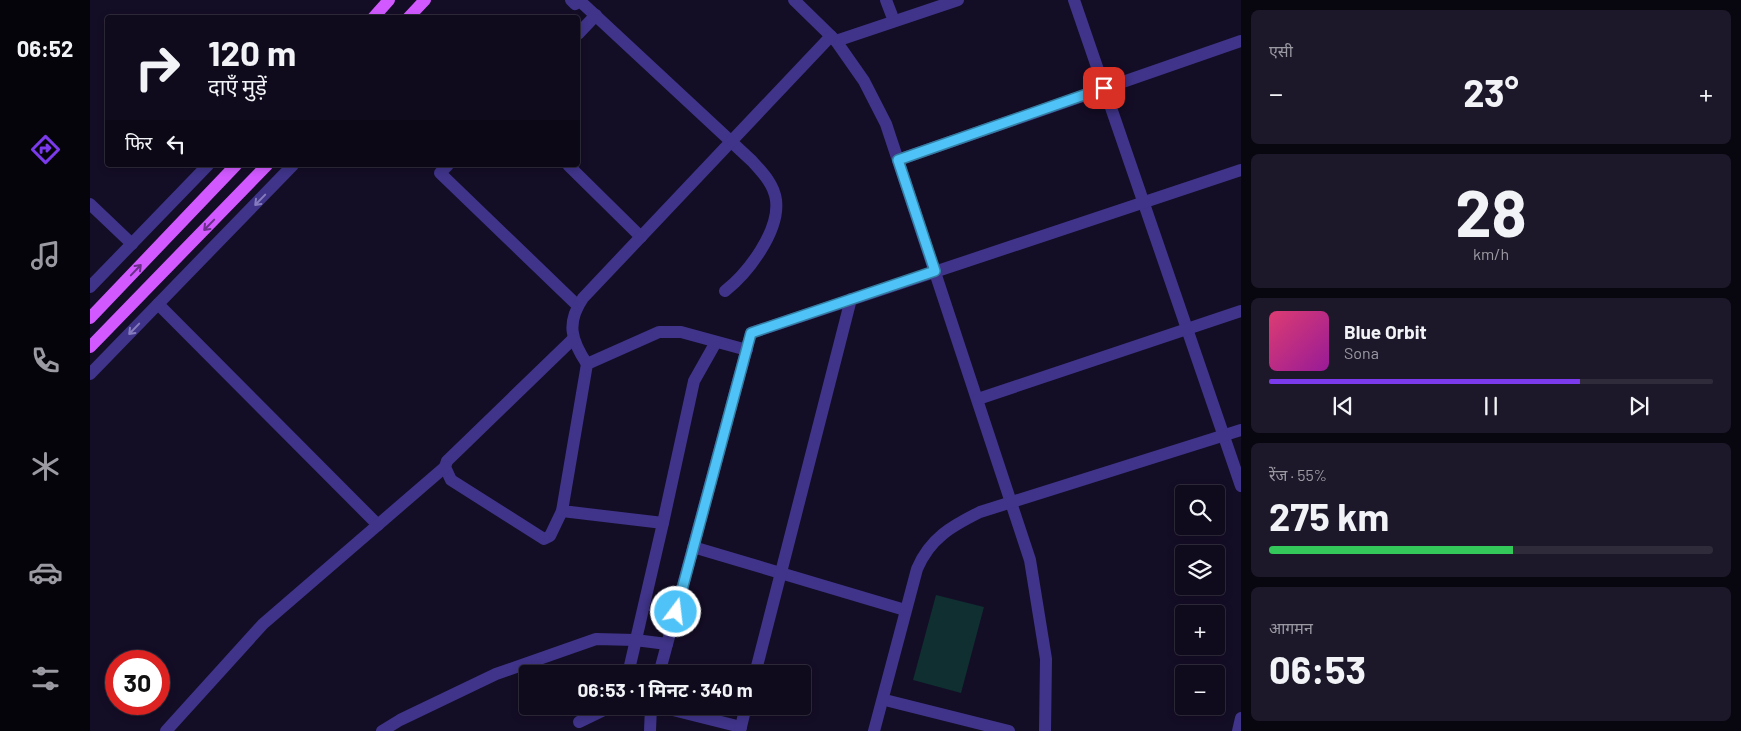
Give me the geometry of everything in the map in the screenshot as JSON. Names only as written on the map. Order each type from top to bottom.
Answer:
[{"type":"main road","points":[[376,15],[389,0]]},
{"type":"main road","points":[[411,15],[425,0]]},
{"type":"main road","points":[[90,318],[234,167]]},
{"type":"main road","points":[[90,347],[265,167]]},
{"type":"street","points":[[571,0],[575,4],[580,1],[596,15],[768,179],[776,199],[776,209],[766,239],[754,260],[724,291]]},
{"type":"street","points":[[794,0],[834,38],[864,80],[886,124],[1013,502],[1030,560],[1046,659],[1045,731]]},
{"type":"street","points":[[886,0],[894,21]]},
{"type":"street","points":[[445,467],[451,480],[544,540],[550,536],[562,511],[587,364],[573,339],[574,312],[578,306],[731,142],[834,38],[958,0]]},
{"type":"street","points":[[1074,0],[1240,480]]},
{"type":"street","points":[[580,32],[596,15]]},
{"type":"street","points":[[898,160],[1241,41]]},
{"type":"street","points":[[90,287],[206,167]]},
{"type":"street","points":[[90,374],[291,167]]},
{"type":"street","points":[[446,167],[440,173],[578,306]]},
{"type":"street","points":[[570,167],[641,237]]},
{"type":"street","points":[[661,665],[751,333],[1241,170]]},
{"type":"street","points":[[90,204],[132,244]]},
{"type":"street","points":[[757,665],[851,299]]},
{"type":"street","points":[[158,304],[378,525]]},
{"type":"street","points":[[978,399],[1241,311]]},
{"type":"street","points":[[587,364],[659,332],[681,332],[747,350]]},
{"type":"street","points":[[166,731],[263,624],[445,467],[447,462],[573,339]]},
{"type":"street","points":[[630,665],[694,381],[716,342]]},
{"type":"street","points":[[874,731],[905,610],[924,552],[943,532],[980,512],[1241,430]]},
{"type":"street","points":[[562,511],[663,523]]},
{"type":"street","points":[[693,547],[905,610]]},
{"type":"street","points":[[382,731],[400,720],[513,668],[596,639],[635,640],[667,644]]},
{"type":"street","points":[[889,701],[1009,731]]},
{"type":"street","points":[[579,722],[593,715]]},
{"type":"street","points":[[650,731],[651,715]]},
{"type":"street","points":[[690,715],[741,729],[744,715]]},
{"type":"street","points":[[1238,731],[1241,718]]},
{"type":"green space","points":[[936,595],[984,607],[961,693],[913,680]]},
{"type":"route","points":[[676,612],[751,333],[935,271],[898,160],[1104,88]]}]
